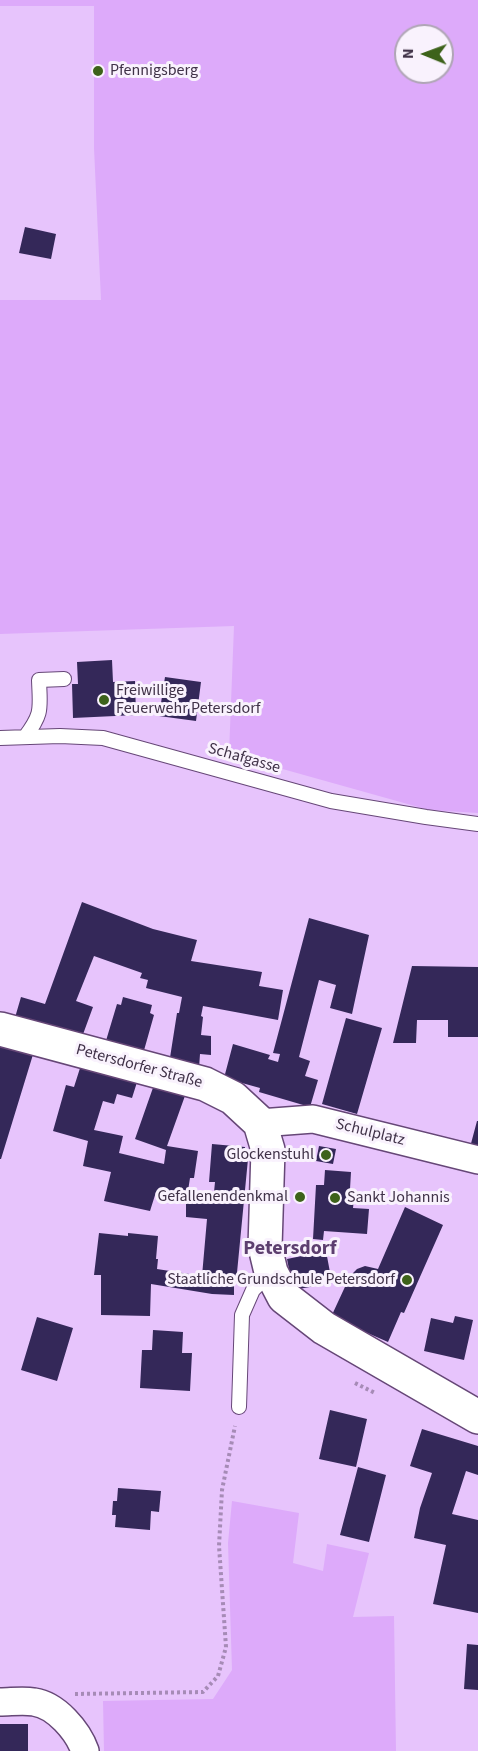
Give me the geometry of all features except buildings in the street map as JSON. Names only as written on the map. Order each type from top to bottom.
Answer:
[{"type":"main road","name":"Petersdorfer Straße","points":[[0,1029],[205,1084],[233,1098],[260,1123]]},
{"type":"main road","points":[[260,1123],[268,1150],[265,1247],[271,1272],[284,1297],[324,1328],[478,1417]]},
{"type":"street","name":"Schulplatz","points":[[260,1123],[313,1119],[478,1160]]},
{"type":"street","points":[[0,1702],[35,1702],[49,1708],[65,1720],[82,1743],[85,1751]]},
{"type":"lane","points":[[25,737],[36,723],[40,712],[39,680],[64,679]]},
{"type":"lane","name":"Schafgasse","points":[[0,738],[60,736],[103,738],[331,801],[478,824]]},
{"type":"lane","points":[[239,1407],[242,1315],[253,1290],[271,1272]]},
{"type":"path","points":[[49,1708],[64,1695],[203,1692],[218,1676],[226,1647],[219,1546],[222,1490],[239,1407]]},
{"type":"shaded area","points":[[0,0],[478,0],[478,813],[429,810],[229,754],[234,626],[0,634],[0,300],[101,300],[94,148],[94,6],[0,6]]},
{"type":"shaded area","points":[[232,1501],[299,1513],[293,1563],[323,1571],[327,1544],[369,1553],[353,1617],[394,1616],[396,1751],[104,1751],[103,1701],[213,1699],[232,1670],[228,1543]]},
{"type":"place","name":"Pfennigsberg","points":[[98,71]]},
{"type":"place","name":"Freiwillige Feuerwehr Petersdorf","points":[[104,700]]},
{"type":"place","name":"Glockenstuhl","points":[[326,1155]]},
{"type":"place","name":"Gefallenendenkmal","points":[[300,1197]]},
{"type":"place","name":"Sankt Johannis","points":[[335,1198]]},
{"type":"place","name":"Staatliche Grundschule Petersdorf","points":[[407,1280]]},
{"type":"district","name":"Petersdorf","points":[[290,1250]]}]
